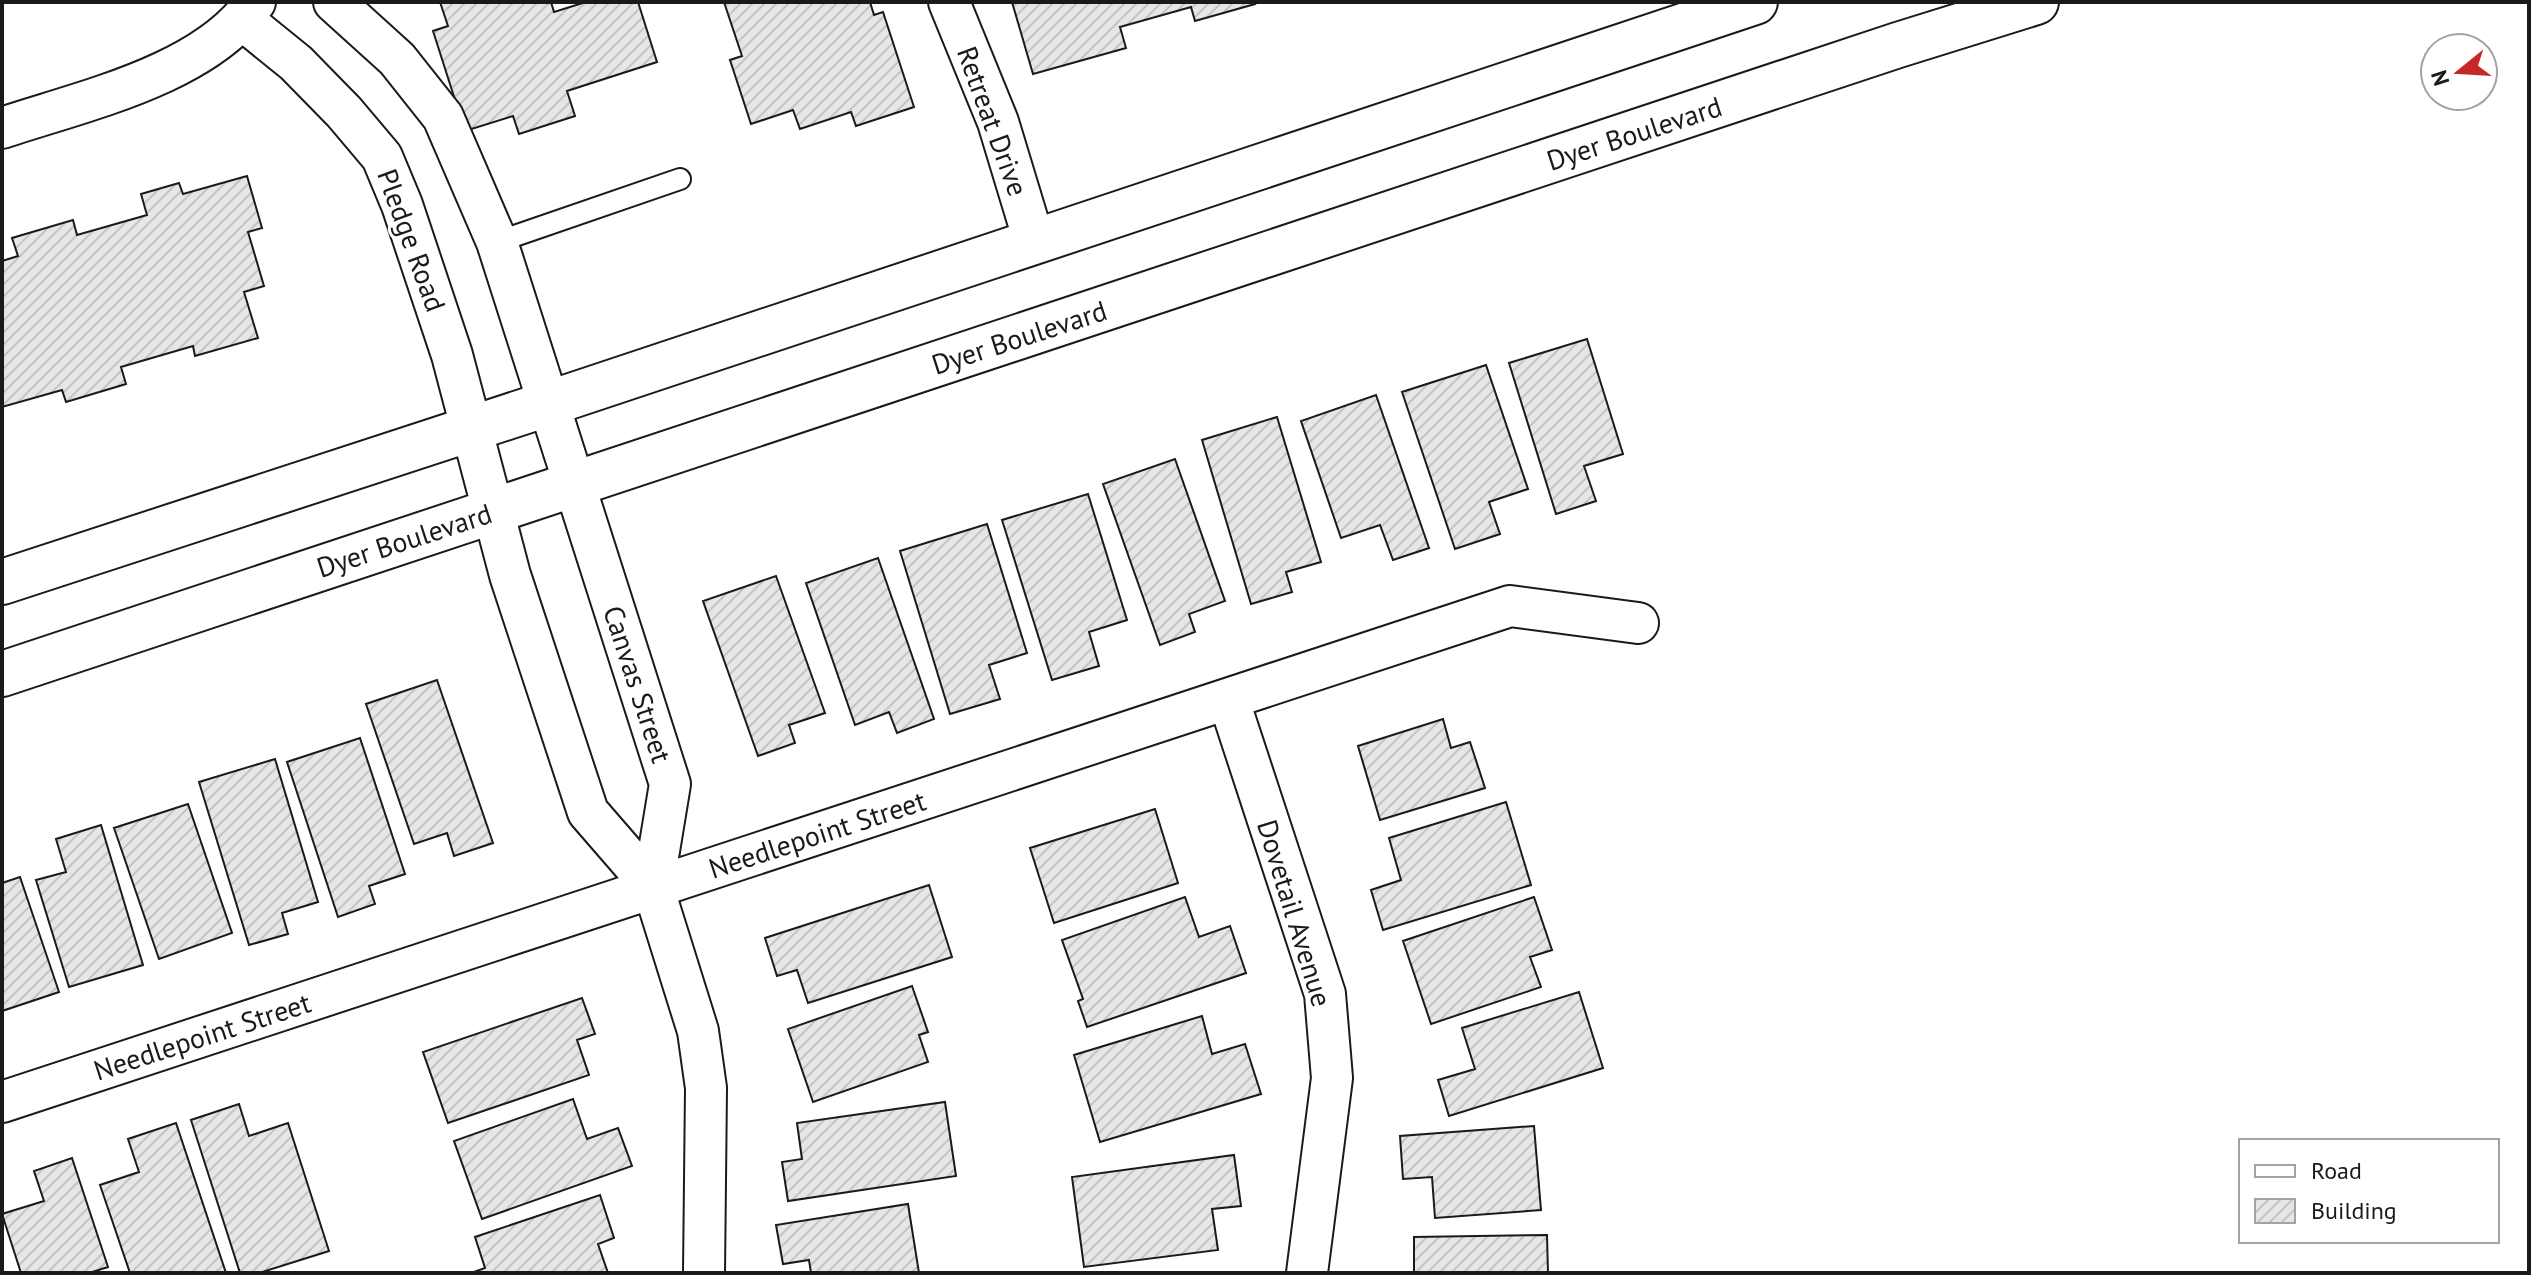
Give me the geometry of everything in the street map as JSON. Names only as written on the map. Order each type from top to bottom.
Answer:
[{"type":"main road","points":[[2,582],[1755,2]]},
{"type":"main road","name":"Dyer Boulevard","points":[[2,674],[1883,50],[2036,2]]},
{"type":"street","points":[[334,2],[397,59],[443,117],[497,242],[573,485]]},
{"type":"street","name":"Retreat Drive","points":[[949,2],[998,122],[1034,241]]},
{"type":"street","name":"Pledge Road","points":[[2,128],[161,74],[205,49],[249,11],[382,157],[452,355],[493,511]]},
{"type":"street","name":"Canvas Street","points":[[573,485],[670,784],[653,887]]},
{"type":"street","name":"Canvas Street","points":[[493,511],[510,575],[588,812],[653,887],[698,1031],[706,1088],[704,1273]]},
{"type":"street","name":"Needlepoint Street","points":[[2,1102],[1229,701],[1510,606],[1638,623]]},
{"type":"street","name":"Dovetail Avenue","points":[[1229,701],[1325,994],[1332,1078],[1307,1273]]},
{"type":"lane","points":[[497,242],[680,179]]},
{"type":"building","points":[[440,2],[551,2],[554,12],[586,2],[638,2],[657,62],[567,91],[575,116],[519,134],[513,116],[465,131],[433,31],[448,26]]},
{"type":"building","points":[[724,2],[870,2],[874,15],[883,12],[914,107],[856,126],[851,112],[800,129],[793,110],[751,124],[730,60],[742,56]]},
{"type":"building","points":[[1012,2],[1255,4],[1195,21],[1191,7],[1120,27],[1126,48],[1033,74]]},
{"type":"building","points":[[247,176],[262,228],[248,232],[264,286],[244,292],[258,338],[195,356],[193,346],[121,367],[126,384],[66,402],[62,390],[2,407],[2,261],[18,256],[12,238],[73,220],[77,235],[147,215],[141,194],[179,183],[183,194]]},
{"type":"building","points":[[1587,339],[1623,454],[1584,466],[1596,501],[1556,514],[1509,363]]},
{"type":"building","points":[[1486,365],[1528,489],[1489,502],[1500,534],[1455,549],[1402,392]]},
{"type":"building","points":[[1376,395],[1429,548],[1393,560],[1380,525],[1341,538],[1301,421]]},
{"type":"building","points":[[1277,417],[1321,562],[1286,572],[1292,592],[1251,604],[1202,440]]},
{"type":"building","points":[[1175,459],[1225,601],[1189,614],[1195,632],[1160,645],[1103,484]]},
{"type":"building","points":[[1088,494],[1127,620],[1089,632],[1099,666],[1052,680],[1002,520]]},
{"type":"building","points":[[987,524],[1027,653],[989,665],[1000,699],[950,714],[900,551]]},
{"type":"building","points":[[878,558],[934,719],[897,733],[889,712],[855,725],[806,583]]},
{"type":"building","points":[[776,576],[825,713],[789,725],[795,743],[758,756],[703,601]]},
{"type":"building","points":[[437,680],[493,843],[454,856],[447,833],[414,844],[366,704]]},
{"type":"building","points":[[1443,719],[1451,748],[1470,742],[1485,788],[1380,820],[1358,746]]},
{"type":"building","points":[[360,738],[405,874],[369,886],[375,904],[338,917],[287,762]]},
{"type":"building","points":[[275,759],[318,902],[282,913],[288,934],[249,945],[199,782]]},
{"type":"building","points":[[1506,802],[1531,885],[1383,930],[1371,890],[1401,880],[1389,838]]},
{"type":"building","points":[[188,804],[232,933],[159,959],[114,828]]},
{"type":"building","points":[[1155,809],[1178,883],[1054,923],[1030,848]]},
{"type":"building","points":[[101,825],[143,965],[69,987],[36,880],[66,872],[56,839]]},
{"type":"building","points":[[20,877],[59,992],[2,1011],[2,883]]},
{"type":"building","points":[[929,885],[952,957],[808,1003],[797,970],[777,976],[765,938]]},
{"type":"building","points":[[1185,897],[1199,937],[1230,926],[1246,973],[1087,1027],[1078,1001],[1083,999],[1062,940]]},
{"type":"building","points":[[1534,897],[1552,950],[1530,957],[1541,987],[1431,1024],[1403,941]]},
{"type":"building","points":[[912,986],[928,1032],[919,1035],[928,1062],[813,1102],[788,1029]]},
{"type":"building","points":[[1579,992],[1603,1068],[1449,1116],[1438,1080],[1475,1069],[1462,1028]]},
{"type":"building","points":[[582,998],[595,1034],[577,1040],[589,1075],[448,1123],[423,1052]]},
{"type":"building","points":[[1202,1016],[1212,1054],[1245,1044],[1261,1094],[1100,1142],[1074,1055]]},
{"type":"building","points":[[573,1099],[587,1139],[618,1128],[632,1166],[482,1219],[454,1141]]},
{"type":"building","points":[[945,1102],[956,1176],[788,1201],[782,1162],[802,1159],[797,1123]]},
{"type":"building","points":[[239,1104],[249,1136],[288,1123],[329,1251],[259,1273],[240,1273],[191,1120]]},
{"type":"building","points":[[176,1123],[226,1273],[130,1273],[100,1185],[139,1172],[128,1139]]},
{"type":"building","points":[[1534,1126],[1541,1210],[1435,1218],[1432,1177],[1403,1179],[1400,1136]]},
{"type":"building","points":[[1234,1155],[1241,1206],[1212,1209],[1218,1250],[1084,1267],[1072,1177]]},
{"type":"building","points":[[72,1158],[108,1267],[89,1273],[21,1273],[2,1214],[44,1201],[34,1171]]},
{"type":"building","points":[[600,1195],[614,1238],[598,1244],[608,1273],[471,1273],[485,1268],[475,1237]]},
{"type":"building","points":[[908,1204],[919,1273],[811,1273],[809,1260],[783,1264],[776,1225]]},
{"type":"building","points":[[1547,1235],[1548,1273],[1414,1273],[1414,1237]]}]
